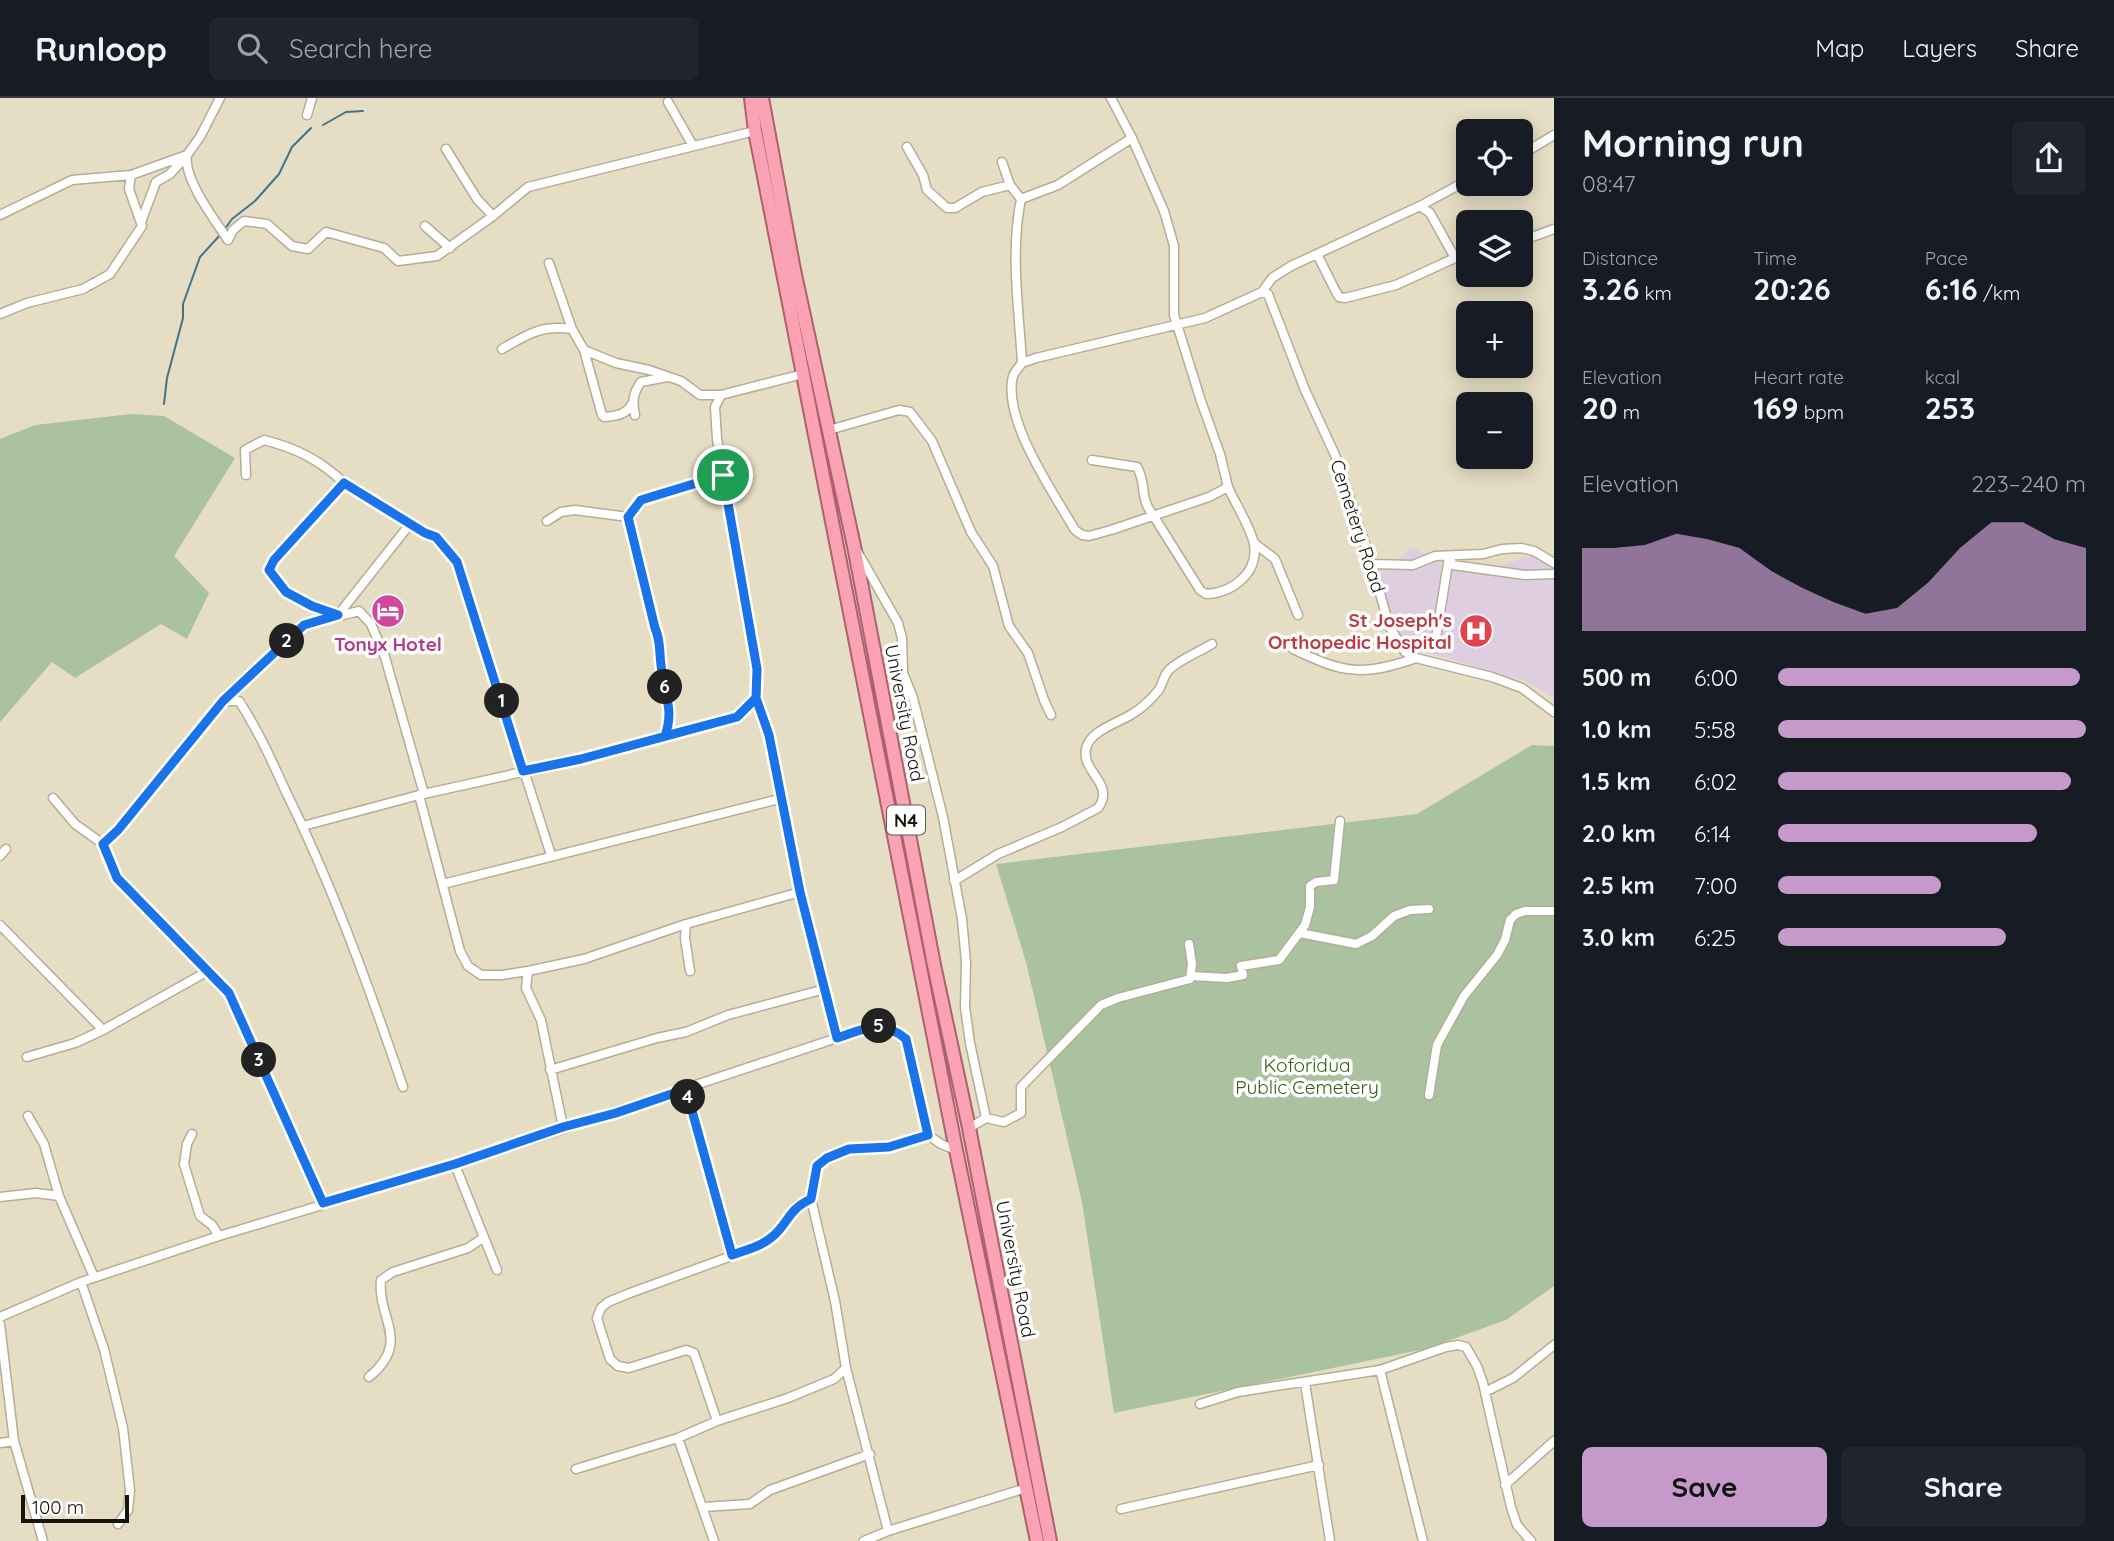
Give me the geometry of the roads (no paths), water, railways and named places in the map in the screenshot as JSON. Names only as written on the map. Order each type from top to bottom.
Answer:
[{"type":"highway","name":"University Road","points":[[751,98],[755,131],[956,1150],[1037,1541]]},
{"type":"highway","name":"University Road","points":[[762,98],[794,270],[854,546],[934,965],[969,1128],[1050,1541]]},
{"type":"street","points":[[0,314],[27,303],[83,289],[110,274],[141,224],[156,182],[170,174],[200,138],[220,98]]},
{"type":"street","points":[[307,115],[312,98]]},
{"type":"street","points":[[1111,98],[1164,211],[1174,246],[1173,298],[1177,325],[1220,454],[1228,487],[1254,543],[1275,559],[1298,615]]},
{"type":"street","points":[[668,102],[693,146]]},
{"type":"street","points":[[187,155],[185,164],[203,202],[229,240],[233,230],[244,221],[267,224],[292,246],[308,249],[327,232],[384,248],[398,261],[428,259],[450,248],[528,187],[755,131]]},
{"type":"street","points":[[1533,148],[1554,135]]},
{"type":"street","points":[[1021,199],[1058,185],[1132,138]]},
{"type":"street","points":[[906,147],[923,174],[927,190],[947,208],[954,208],[982,192],[1010,185]]},
{"type":"street","points":[[446,149],[477,200],[494,216]]},
{"type":"street","points":[[0,215],[72,180],[131,175],[187,155]]},
{"type":"street","points":[[1002,162],[1010,185],[1021,199],[1016,249],[1022,363]]},
{"type":"street","points":[[131,175],[128,189],[141,224]]},
{"type":"street","points":[[1228,487],[1209,497],[1089,536],[1082,535],[1074,530],[1014,416],[1011,394],[1013,374],[1022,363],[1036,358],[1205,318],[1262,292],[1272,278],[1291,266],[1456,186]]},
{"type":"street","points":[[1317,254],[1339,297],[1345,298],[1396,285],[1455,258],[1430,213],[1420,206]]},
{"type":"street","points":[[425,226],[450,248]]},
{"type":"street","points":[[1533,237],[1554,229]]},
{"type":"street","points":[[549,263],[572,330],[584,350],[602,415],[618,415],[628,410],[636,389],[649,370]]},
{"type":"street","name":"Cemetery Road","points":[[1262,292],[1268,294],[1335,454],[1372,564],[1389,626],[1405,652],[1416,658]]},
{"type":"street","points":[[502,349],[547,327],[572,330]]},
{"type":"street","points":[[584,350],[616,363],[681,381],[700,395],[721,395],[803,374]]},
{"type":"street","points":[[641,382],[670,377]]},
{"type":"street","points":[[721,395],[715,407],[717,439],[757,669],[756,698],[769,735],[800,892],[837,1038]]},
{"type":"street","points":[[632,404],[635,415]]},
{"type":"street","points":[[829,429],[899,410],[910,412],[917,419],[932,441],[971,532],[993,566],[1010,626],[1028,653],[1051,715]]},
{"type":"street","points":[[246,475],[245,450],[264,440],[303,452],[330,469],[344,483],[446,545],[463,574],[551,855]]},
{"type":"street","points":[[1092,460],[1128,463],[1137,467],[1144,504],[1200,590],[1206,594],[1239,583],[1247,576],[1254,543]]},
{"type":"street","points":[[628,517],[641,500],[723,475]]},
{"type":"street","points":[[338,615],[312,606],[286,592],[269,570],[274,560],[344,483]]},
{"type":"street","points":[[547,521],[561,512],[575,510],[628,517]]},
{"type":"street","points":[[628,517],[651,615],[660,638],[661,667],[670,707],[670,721],[665,736]]},
{"type":"street","points":[[338,615],[410,524]]},
{"type":"street","points":[[854,546],[898,623],[902,638],[903,673],[914,698],[943,817],[962,919],[966,962],[965,1007],[986,1118]]},
{"type":"street","points":[[1372,564],[1413,565],[1435,556],[1449,557],[1521,548],[1534,551],[1554,563]]},
{"type":"street","points":[[1449,557],[1453,565],[1525,575],[1554,574]]},
{"type":"street","points":[[1436,644],[1449,557]]},
{"type":"street","points":[[103,844],[118,830],[223,701],[304,625],[359,611],[371,624],[385,657],[460,951],[468,966],[481,975],[528,971],[584,959],[687,924],[800,892]]},
{"type":"street","points":[[954,881],[998,854],[1062,827],[1098,808],[1102,786],[1101,780],[1086,763],[1085,752],[1089,741],[1135,713],[1159,690],[1169,669],[1212,644]]},
{"type":"street","points":[[1293,649],[1321,663],[1347,671],[1388,668],[1416,658],[1492,677],[1522,688],[1554,712]]},
{"type":"street","points":[[303,826],[421,794],[581,759],[737,717],[756,698]]},
{"type":"street","points":[[223,701],[239,701],[303,826],[366,978],[403,1087]]},
{"type":"street","points":[[53,798],[75,824],[103,844],[117,878],[229,993],[323,1203]]},
{"type":"street","points":[[443,884],[783,799]]},
{"type":"street","points":[[969,1128],[986,1118],[1004,1122],[1021,1113],[1021,1087],[1101,1005],[1190,979],[1191,976],[1227,978],[1243,975],[1241,965],[1279,960],[1300,933],[1307,919],[1310,886],[1334,880],[1340,821]]},
{"type":"street","points":[[1300,933],[1356,944],[1372,936],[1394,916],[1410,910],[1429,909]]},
{"type":"street","points":[[1429,1095],[1437,1045],[1464,996],[1496,956],[1505,940],[1510,920],[1525,911],[1554,911]]},
{"type":"street","points":[[687,924],[685,938],[690,971]]},
{"type":"street","points":[[0,925],[103,1030]]},
{"type":"street","points":[[1189,944],[1191,976]]},
{"type":"street","points":[[27,1057],[75,1043],[103,1030],[208,971]]},
{"type":"street","points":[[528,971],[526,988],[541,1020],[563,1127]]},
{"type":"street","points":[[550,1070],[617,1049],[686,1032],[728,1015],[825,989]]},
{"type":"street","points":[[0,1317],[94,1277],[323,1203],[455,1164],[563,1127],[616,1113],[865,1028],[881,1026],[895,1030],[906,1039],[928,1135],[956,1150]]},
{"type":"street","points":[[686,1089],[732,1255]]},
{"type":"street","points":[[28,1116],[44,1144],[60,1196],[94,1277]]},
{"type":"street","points":[[192,1134],[187,1144],[184,1164],[200,1216],[212,1225],[219,1236]]},
{"type":"street","points":[[888,1531],[846,1368],[835,1301],[811,1199],[817,1166],[827,1158],[849,1149],[889,1147],[928,1135]]},
{"type":"street","points":[[455,1164],[496,1270]]},
{"type":"street","points":[[0,1198],[36,1193],[60,1196]]},
{"type":"street","points":[[717,1421],[694,1353],[686,1350],[629,1368],[618,1366],[610,1359],[597,1318],[601,1308],[608,1302],[759,1246],[774,1235],[797,1205],[811,1199]]},
{"type":"street","points":[[369,1377],[382,1367],[388,1356],[389,1319],[381,1295],[381,1280],[393,1272],[468,1248],[483,1238]]},
{"type":"street","points":[[81,1282],[104,1349],[123,1428],[130,1490],[128,1510],[118,1524]]},
{"type":"street","points":[[0,1324],[14,1441],[43,1541]]},
{"type":"street","points":[[1485,1392],[1513,1378],[1554,1345]]},
{"type":"street","points":[[1200,1404],[1238,1392],[1381,1370],[1446,1347],[1466,1347],[1477,1366],[1485,1392],[1505,1485],[1517,1525],[1531,1541]]},
{"type":"street","points":[[576,1469],[678,1438],[717,1421],[788,1398],[834,1379],[846,1368]]},
{"type":"street","points":[[1381,1370],[1423,1541]]},
{"type":"street","points":[[1305,1382],[1330,1541]]},
{"type":"street","points":[[678,1438],[714,1541]]},
{"type":"street","points":[[0,1443],[14,1441]]},
{"type":"street","points":[[1505,1485],[1554,1441]]},
{"type":"street","points":[[704,1507],[750,1504],[770,1490],[870,1454]]},
{"type":"street","points":[[1121,1509],[1319,1465]]},
{"type":"street","points":[[864,1541],[1026,1488]]},
{"type":"waterway","points":[[323,125],[346,112],[363,111]]},
{"type":"waterway","points":[[224,230],[279,174],[292,147],[311,128]]},
{"type":"waterway","points":[[164,404],[167,378],[183,318],[183,304],[200,257],[221,234]]},
{"type":"place","name":"Tonyx Hotel","points":[[388,611]]},
{"type":"place","name":"St Joseph's Orthopedic Hospital","points":[[1476,631]]},
{"type":"park label","name":"Koforidua Public Cemetery","points":[[1307,1076]]}]
